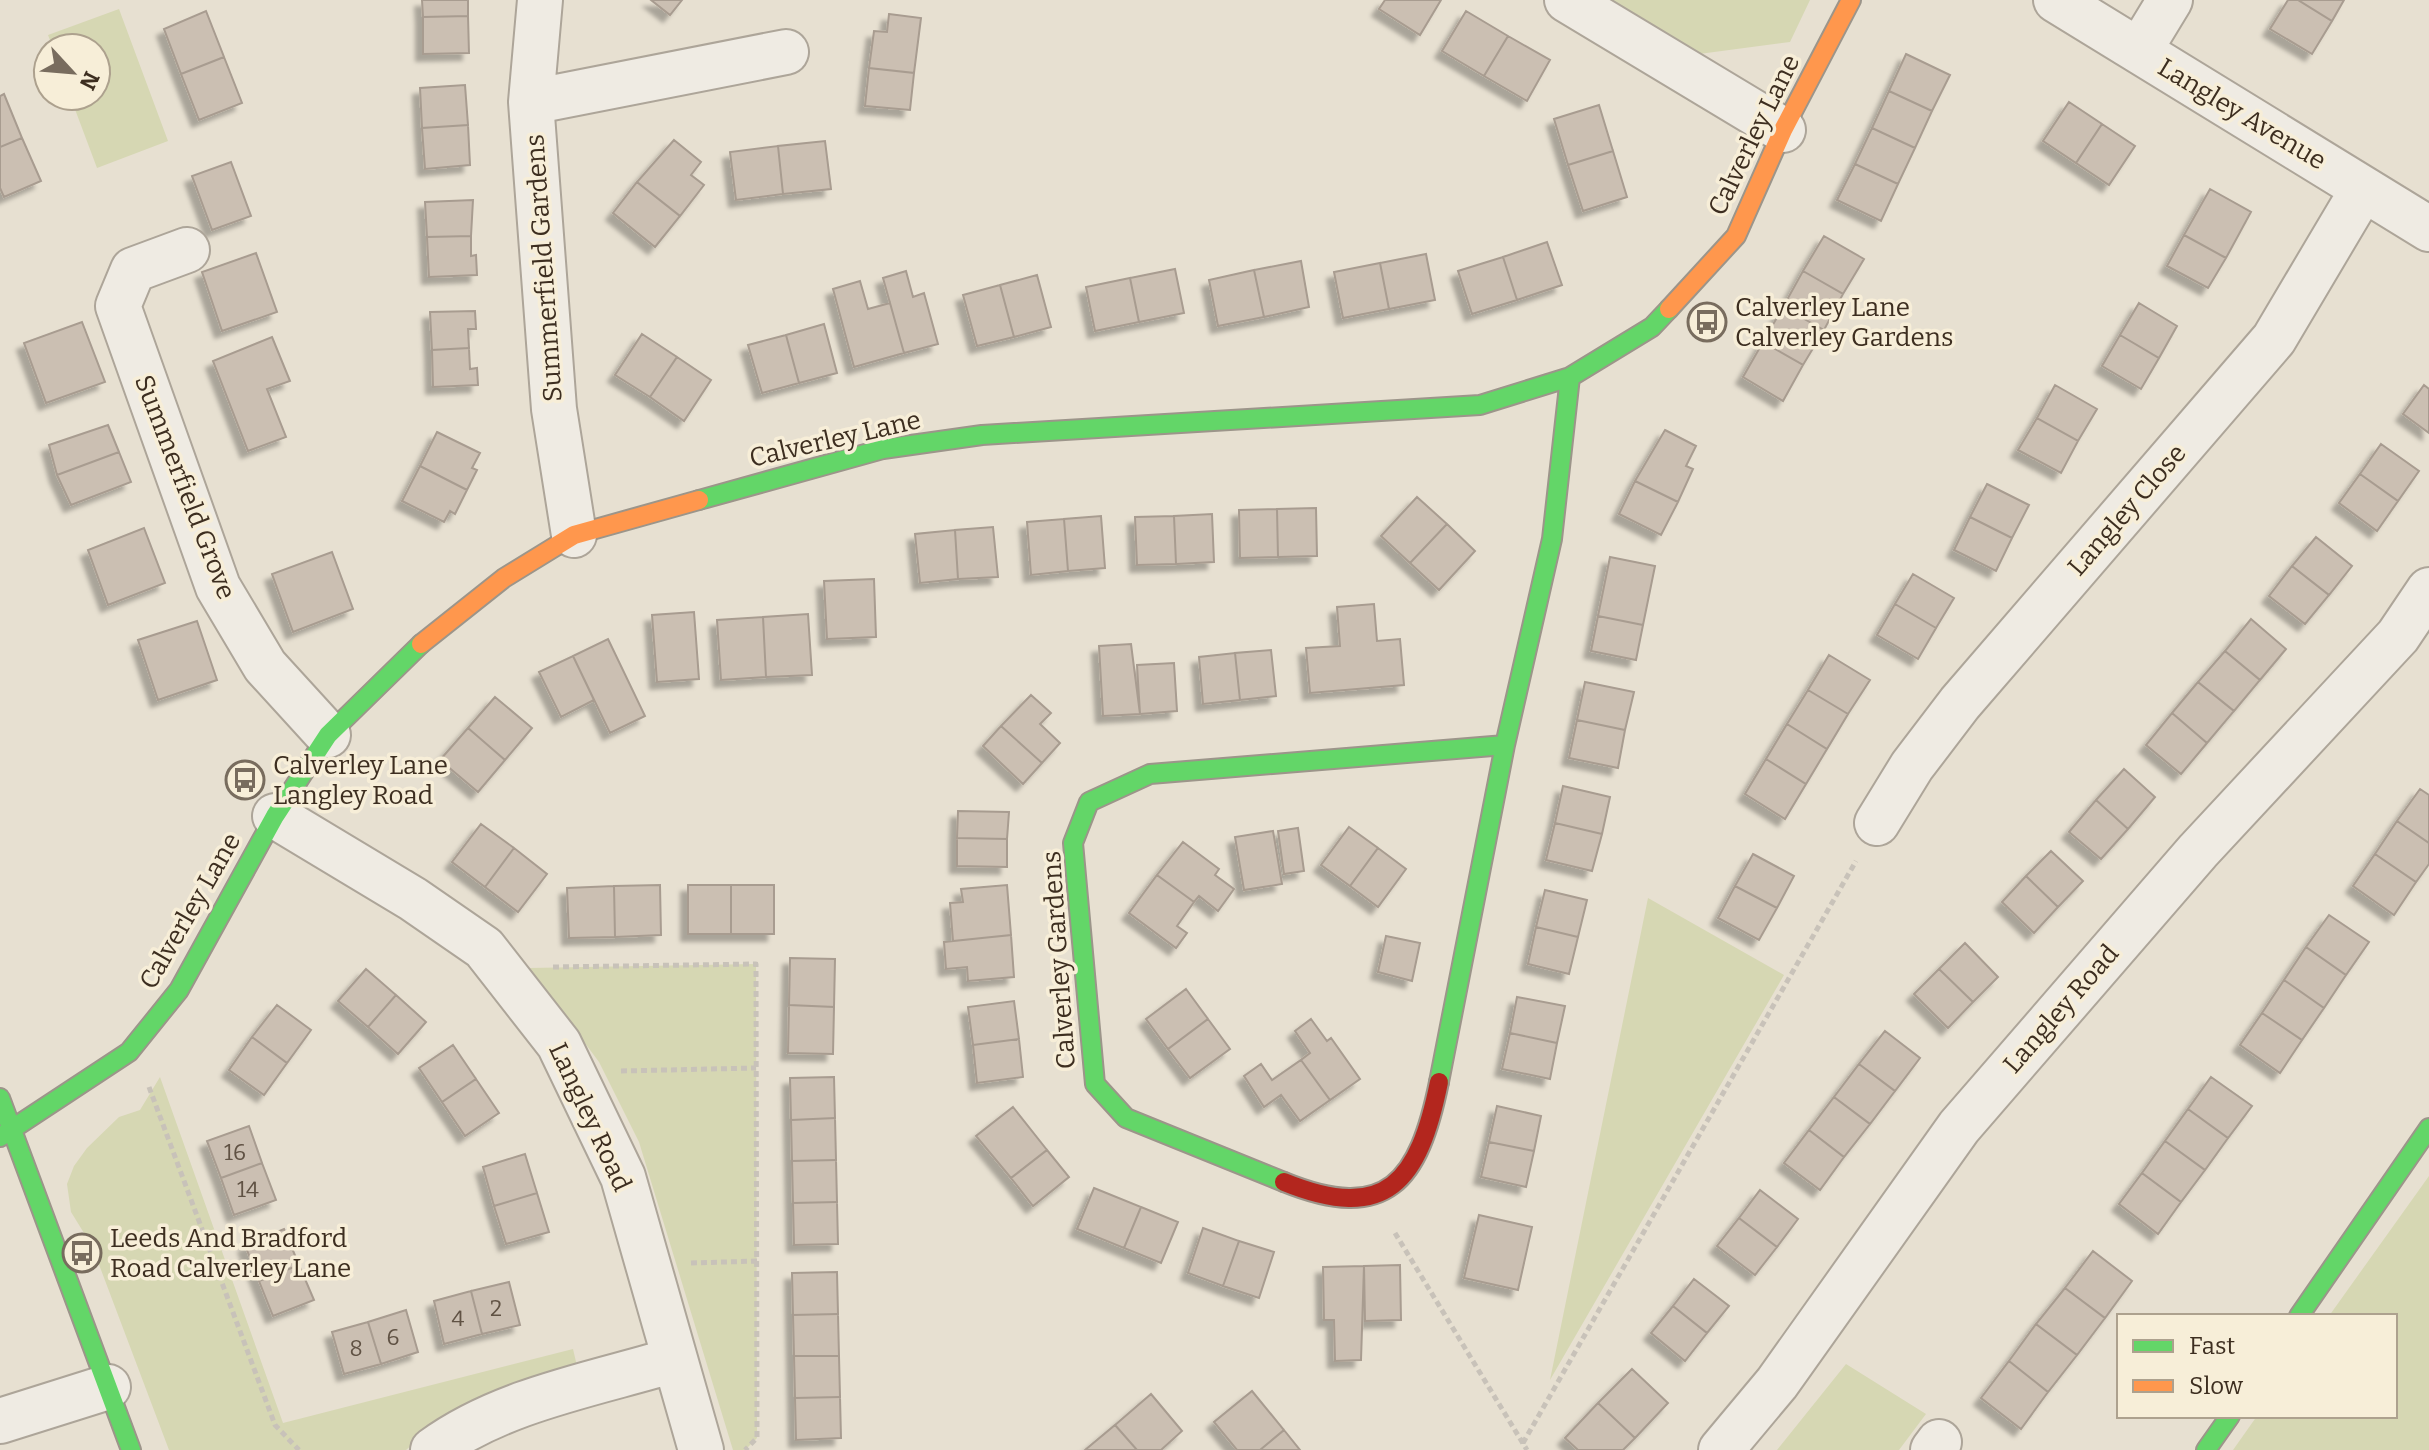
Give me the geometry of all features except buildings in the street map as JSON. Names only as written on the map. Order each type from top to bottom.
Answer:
[{"type":"street","name":"Summerfield Gardens","points":[[540,0],[531,102],[554,409],[574,535]]},
{"type":"street","points":[[1567,0],[1783,130]]},
{"type":"street","name":"Calverley Lane","points":[[6,1134],[129,1052],[179,990],[275,816],[328,735],[414,649],[504,578],[574,535],[883,449],[982,435],[1480,405],[1570,377],[1652,327],[1736,236],[1783,130],[1851,0]]},
{"type":"street","name":"Langley Avenue","points":[[2056,0],[2429,229]]},
{"type":"street","points":[[2139,51],[2170,0]]},
{"type":"street","points":[[531,102],[786,52]]},
{"type":"street","name":"Langley Close","points":[[1877,823],[1912,766],[1960,703],[2274,339],[2363,189]]},
{"type":"street","name":"Summerfield Grove","points":[[187,250],[133,270],[118,306],[218,587],[265,666],[328,735]]},
{"type":"street","points":[[1373,1198],[1411,1169],[1431,1121],[1505,745],[1552,539],[1570,377]]},
{"type":"street","name":"Langley Road","points":[[1721,1450],[1777,1383],[1959,1127],[2198,851],[2398,636],[2429,590]]},
{"type":"street","name":"Calverley Gardens","points":[[1373,1198],[1323,1198],[1126,1118],[1095,1084],[1073,843],[1089,802],[1150,774],[1505,745]]},
{"type":"street","name":"Langley Road","points":[[275,816],[413,899],[484,948],[559,1044],[623,1177],[701,1450]]},
{"type":"street","points":[[0,1098],[6,1134],[131,1450]]},
{"type":"street","points":[[2300,1314],[2429,1128]]},
{"type":"street","points":[[433,1450],[459,1431],[505,1412],[674,1360]]},
{"type":"street","points":[[0,1421],[108,1387]]},
{"type":"street","points":[[2206,1450],[2229,1418]]},
{"type":"path","points":[[1523,1443],[1877,823]]},
{"type":"path","points":[[500,968],[756,964],[757,1438],[745,1450]]},
{"type":"path","points":[[129,1052],[157,1100],[275,1425],[299,1450]]},
{"type":"path","points":[[572,1072],[756,1068]]},
{"type":"path","points":[[1373,1198],[1527,1450]]},
{"type":"path","points":[[647,1265],[758,1261]]},
{"type":"green space","points":[[1595,0],[1810,0],[1790,42],[1684,56]]},
{"type":"green space","points":[[119,9],[168,141],[97,168],[76,112],[112,112],[112,32],[56,32]]},
{"type":"green space","points":[[1648,898],[1784,975],[1550,1380]]},
{"type":"green space","points":[[756,964],[757,1438],[745,1450],[733,1450],[639,1142],[599,1062],[529,968]]},
{"type":"green space","points":[[160,1077],[283,1423],[573,1349],[577,1366],[447,1415],[406,1450],[169,1450],[92,1246],[71,1212],[67,1184],[74,1166],[87,1148],[119,1117],[140,1110]]},
{"type":"green space","points":[[2429,1176],[2429,1450],[2233,1450],[2256,1418],[2397,1418],[2397,1314],[2330,1314]]},
{"type":"green space","points":[[1846,1364],[1926,1414],[1899,1450],[1777,1450]]},
{"type":"traffic: fast","points":[[699,500],[883,449],[982,435],[1480,405],[1570,377],[1652,327],[1669,309]]},
{"type":"traffic: fast","points":[[1439,1082],[1505,745],[1552,539],[1570,377]]},
{"type":"traffic: fast","points":[[0,1137],[129,1052],[179,990],[275,816],[328,735],[421,644]]},
{"type":"traffic: fast","points":[[1284,1182],[1126,1118],[1095,1084],[1073,843],[1089,802],[1150,774],[1505,745]]},
{"type":"traffic: fast","points":[[0,1098],[131,1450]]},
{"type":"traffic: fast","points":[[2300,1314],[2429,1128]]},
{"type":"traffic: fast","points":[[2206,1450],[2229,1418]]},
{"type":"traffic: slow","points":[[1669,309],[1736,236],[1783,130],[1851,0]]},
{"type":"traffic: slow","points":[[421,644],[504,578],[574,535],[699,500]]},
{"type":"traffic: jam","points":[[1284,1182],[1319,1194],[1349,1198],[1373,1195],[1393,1185],[1408,1168],[1421,1145],[1439,1082]]},
{"type":"place","name":"Calverley Lane Calverley Gardens","points":[[1707,322]]},
{"type":"place","name":"Calverley Lane Langley Road","points":[[245,780]]},
{"type":"place","name":"Leeds And Bradford Road Calverley Lane","points":[[82,1253]]}]
